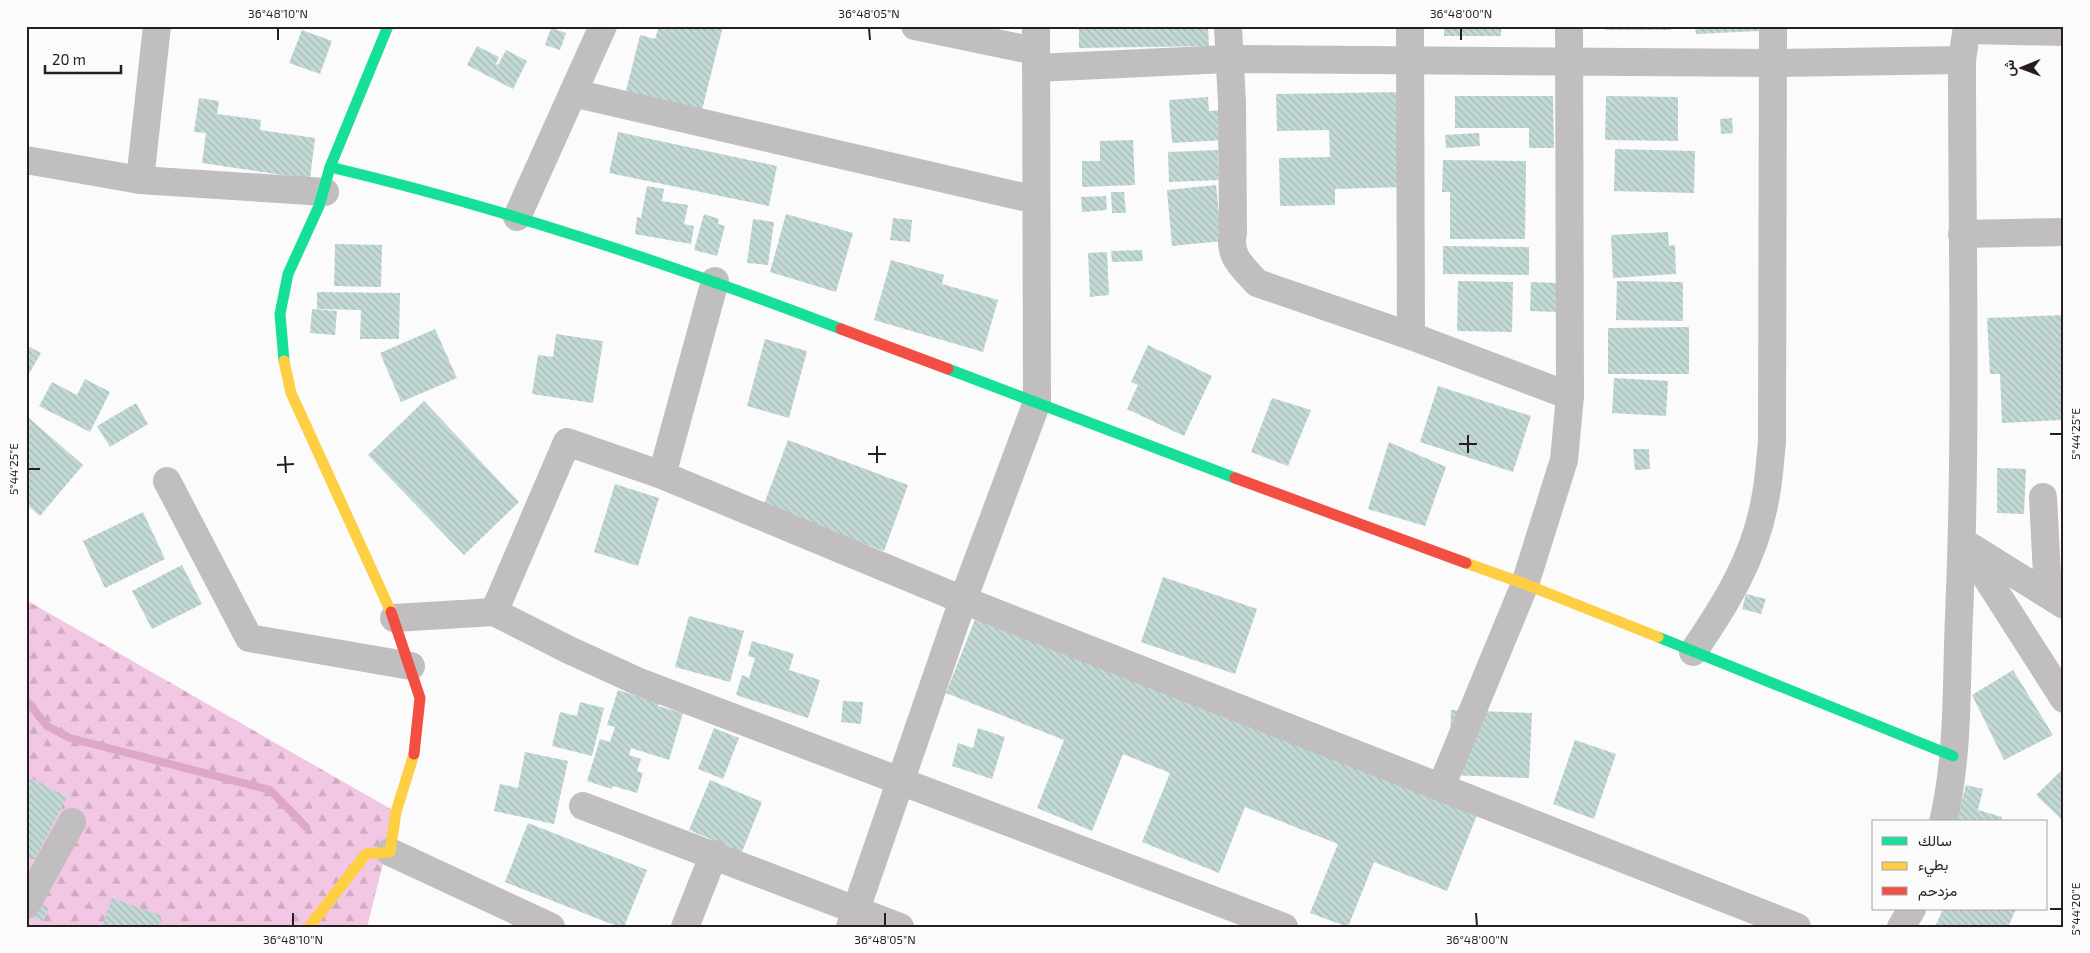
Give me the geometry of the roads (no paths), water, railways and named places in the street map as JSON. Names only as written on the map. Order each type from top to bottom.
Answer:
[{"type":"street","points":[[140,180],[158,26]]},
{"type":"street","points":[[388,26],[328,179],[305,232],[280,303],[280,324],[284,367],[291,393],[394,618],[420,698],[415,752],[396,812],[390,852]]},
{"type":"street","points":[[517,217],[603,26]]},
{"type":"street","points":[[915,26],[1036,49],[1228,59],[1773,62],[1962,60]]},
{"type":"street","points":[[1228,26],[1228,59],[1232,103],[1233,233],[1230,246],[1239,264],[1257,283],[1411,336],[1570,396]]},
{"type":"street","points":[[1410,26],[1411,336]]},
{"type":"street","points":[[1441,787],[1525,584],[1564,460],[1570,396],[1569,26]]},
{"type":"street","points":[[1693,652],[1714,622],[1742,573],[1754,542],[1766,500],[1772,442],[1773,26]]},
{"type":"street","points":[[1944,820],[1950,796],[1953,756],[1962,541],[1962,60],[1967,28],[2064,32]]},
{"type":"street","points":[[853,918],[963,600],[1037,402],[1036,49]]},
{"type":"street","points":[[573,93],[1036,200]]},
{"type":"street","points":[[26,160],[140,180],[328,179],[394,182],[517,217],[715,281],[1366,528],[1525,584],[1953,756]]},
{"type":"street","points":[[1962,234],[2064,232]]},
{"type":"street","points":[[662,475],[715,281]]},
{"type":"street","points":[[494,612],[567,442],[662,475],[963,600],[1797,927]]},
{"type":"street","points":[[167,481],[249,638],[411,666]]},
{"type":"street","points":[[2043,497],[2056,600]]},
{"type":"street","points":[[1962,541],[2056,600]]},
{"type":"street","points":[[1962,541],[2064,699]]},
{"type":"street","points":[[394,618],[494,612],[569,650],[638,681],[1284,927]]},
{"type":"street","points":[[583,806],[714,854],[853,918],[900,927]]},
{"type":"street","points":[[26,905],[72,822]]},
{"type":"street","points":[[309,927],[318,918],[366,854],[390,852],[550,927]]},
{"type":"street","points":[[685,927],[714,854]]},
{"type":"street","points":[[1901,927],[1911,910]]},
{"type":"waterway","points":[[26,700],[47,726],[70,738],[270,790],[306,827]]}]
